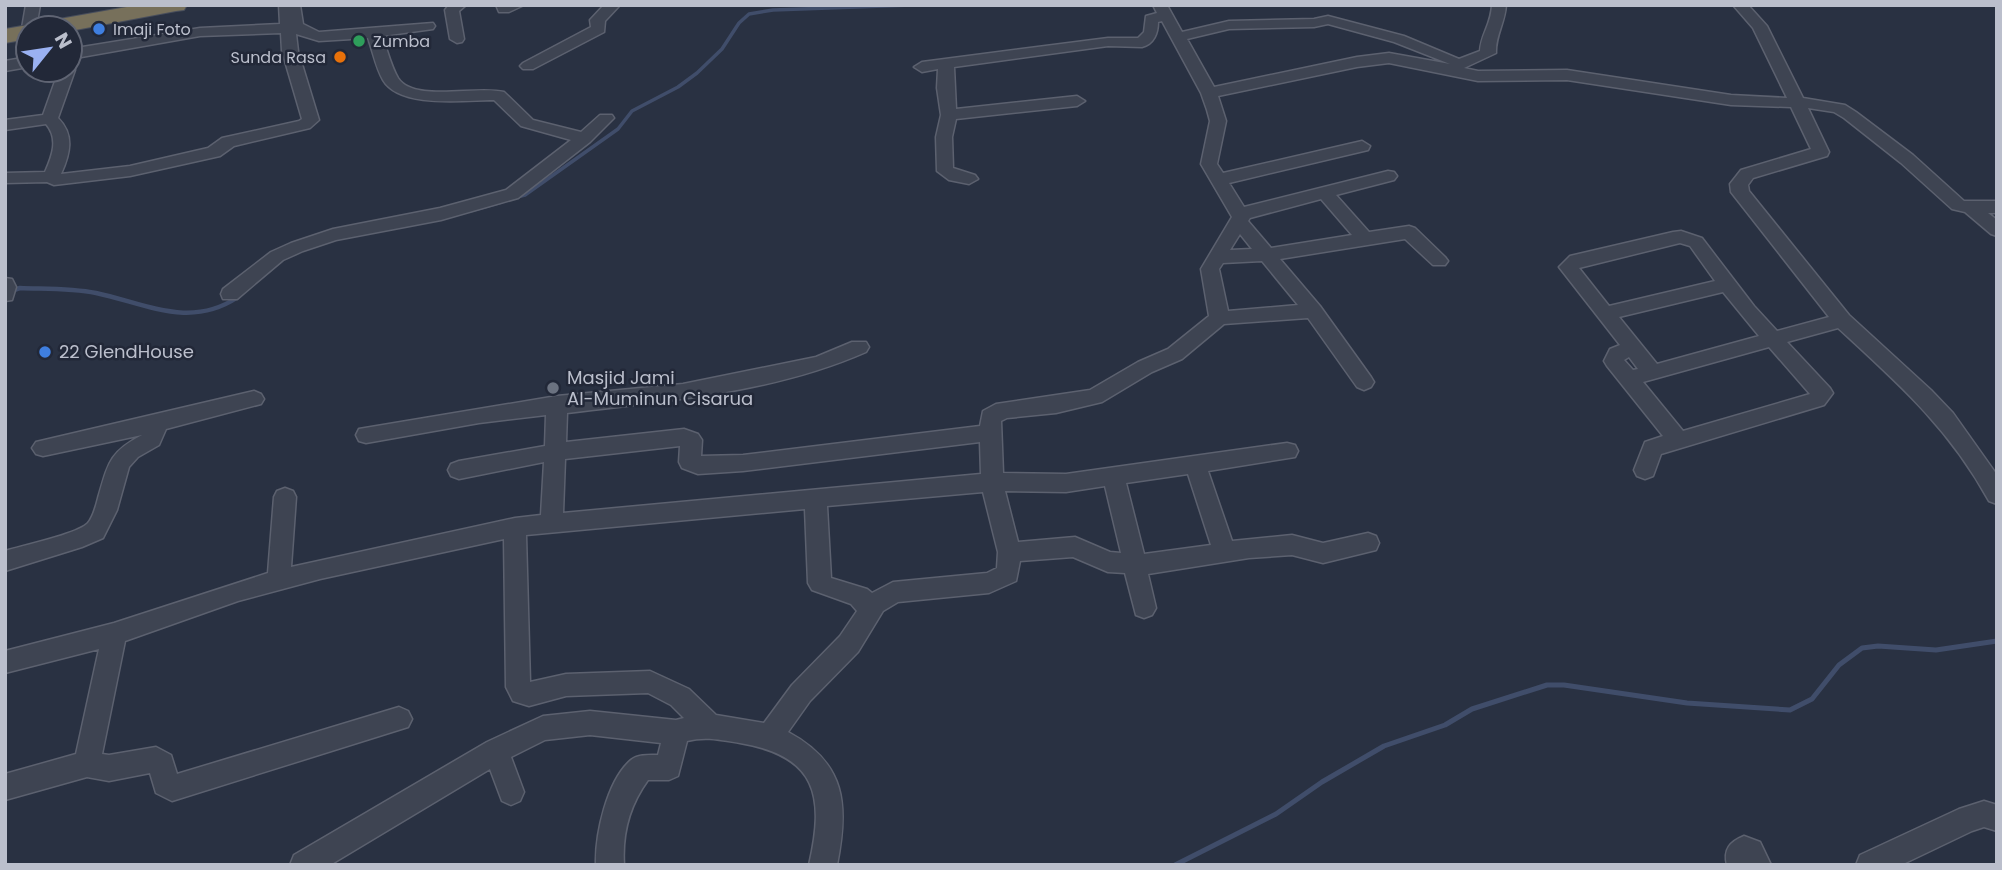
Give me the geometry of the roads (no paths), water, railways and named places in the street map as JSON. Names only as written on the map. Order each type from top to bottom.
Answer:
[{"type":"highway","points":[[84,22],[176,5]]},
{"type":"street","points":[[5,178],[51,177],[57,180],[130,171],[214,152],[228,142],[310,123],[294,68],[286,5]]},
{"type":"street","points":[[293,5],[296,25],[306,34],[322,37],[428,26]]},
{"type":"street","points":[[457,39],[452,10],[459,5]]},
{"type":"street","points":[[503,5],[504,9],[517,5]]},
{"type":"street","points":[[606,5],[614,5]]},
{"type":"street","points":[[528,65],[599,29],[597,20],[614,5]]},
{"type":"street","points":[[1209,93],[1381,59],[1401,59],[1456,67],[1488,52],[1488,41],[1498,22],[1499,5]]},
{"type":"street","points":[[1741,5],[1760,26],[1821,152],[1747,174],[1738,184],[1740,192],[1842,320],[1924,395],[1946,419],[1979,463],[1997,495]]},
{"type":"street","points":[[922,67],[1108,42],[1144,43],[1151,33],[1151,19],[1163,11],[1209,93],[1218,121],[1209,164],[1217,180],[1240,218],[1364,382]]},
{"type":"street","points":[[105,47],[110,17]]},
{"type":"street","points":[[1178,37],[1229,25],[1314,23],[1328,20],[1399,40],[1478,76],[1567,75],[1731,100],[1839,108],[1907,159],[1954,202],[1971,208],[1997,230]]},
{"type":"street","points":[[84,51],[218,29],[288,28]]},
{"type":"street","points":[[373,33],[391,80],[402,91],[418,96],[498,95],[527,123],[584,138]]},
{"type":"street","points":[[946,65],[944,88],[949,116],[944,137],[945,171],[955,177],[969,179]]},
{"type":"street","points":[[50,119],[62,84]]},
{"type":"street","points":[[949,116],[1077,101]]},
{"type":"street","points":[[230,294],[277,256],[333,234],[441,214],[512,194],[606,118]]},
{"type":"street","points":[[5,125],[50,119],[55,123],[63,140],[62,150],[51,177]]},
{"type":"street","points":[[1217,180],[1362,146]]},
{"type":"street","points":[[1219,318],[1216,290],[1210,269],[1240,218],[1388,176]]},
{"type":"street","points":[[1325,193],[1366,240]]},
{"type":"street","points":[[1971,208],[1997,207]]},
{"type":"street","points":[[1218,257],[1267,255],[1409,232],[1439,261]]},
{"type":"street","points":[[1646,470],[1652,449],[1817,400],[1822,390],[1726,285],[1700,246],[1681,237],[1576,260],[1569,264],[1568,270],[1607,313],[1652,372]]},
{"type":"street","points":[[5,284],[5,295]]},
{"type":"street","points":[[1607,313],[1726,285]]},
{"type":"street","points":[[770,736],[801,693],[849,644],[871,609],[883,597],[893,592],[998,580],[1009,570],[1009,552],[992,482],[990,417],[998,412],[1070,403],[1095,397],[1144,367],[1175,354],[1219,318],[1312,311]]},
{"type":"street","points":[[1628,379],[1842,320]]},
{"type":"street","points":[[366,435],[557,404],[665,395],[717,386],[820,364],[859,347]]},
{"type":"street","points":[[1634,347],[1613,358],[1678,440]]},
{"type":"street","points":[[43,448],[254,399]]},
{"type":"street","points":[[552,522],[557,404]]},
{"type":"street","points":[[6,564],[95,531],[106,510],[119,463],[130,451],[152,439],[158,423]]},
{"type":"street","points":[[459,470],[555,452],[684,436],[691,440],[690,462],[698,465],[718,465],[990,433]]},
{"type":"street","points":[[5,662],[114,634],[177,611],[279,580],[440,541],[514,527],[992,482],[1066,483],[1287,451]]},
{"type":"street","points":[[1195,464],[1224,550]]},
{"type":"street","points":[[1113,476],[1124,513],[1144,608]]},
{"type":"street","points":[[279,580],[285,497]]},
{"type":"street","points":[[816,500],[820,583],[859,596],[871,609]]},
{"type":"street","points":[[514,527],[519,691],[529,694],[566,685],[650,682],[680,697],[706,724]]},
{"type":"street","points":[[1009,552],[1075,547],[1108,562],[1134,564],[1172,562],[1224,550],[1292,545],[1322,553],[1368,543]]},
{"type":"street","points":[[87,764],[114,634]]},
{"type":"street","points":[[5,787],[87,764],[109,768],[156,759],[162,764],[165,784],[172,788],[399,719]]},
{"type":"street","points":[[304,865],[496,751],[543,728],[590,723],[676,732],[706,724],[770,736],[809,758],[824,784],[831,817],[822,865]]},
{"type":"street","points":[[610,865],[610,838],[620,806],[641,768],[669,767],[676,732]]},
{"type":"street","points":[[496,751],[511,792]]},
{"type":"street","points":[[1870,865],[1969,818],[1984,814],[1997,818]]},
{"type":"street","points":[[1741,865],[1738,856],[1744,850],[1750,852],[1757,865]]},
{"type":"waterway","points":[[517,197],[525,195],[618,129],[632,111],[678,87],[697,73],[722,49],[739,23],[749,14],[773,10],[912,5]]},
{"type":"waterway","points":[[470,211],[502,202]]},
{"type":"waterway","points":[[11,291],[20,288],[87,291],[151,308],[185,313],[220,306],[238,297]]},
{"type":"waterway","points":[[1175,865],[1276,814],[1322,782],[1384,746],[1445,725],[1472,709],[1547,685],[1564,685],[1687,703],[1790,710],[1812,699],[1839,665],[1862,648],[1878,646],[1936,650],[1997,641]]},
{"type":"place","name":"Imaji Foto","points":[[99,29]]},
{"type":"place","name":"Zumba","points":[[359,41]]},
{"type":"place","name":"Sunda Rasa","points":[[340,57]]},
{"type":"place","name":"22 GlendHouse","points":[[45,352]]},
{"type":"place","name":"Masjid Jami Al-Muminun Cisarua","points":[[553,388]]}]
